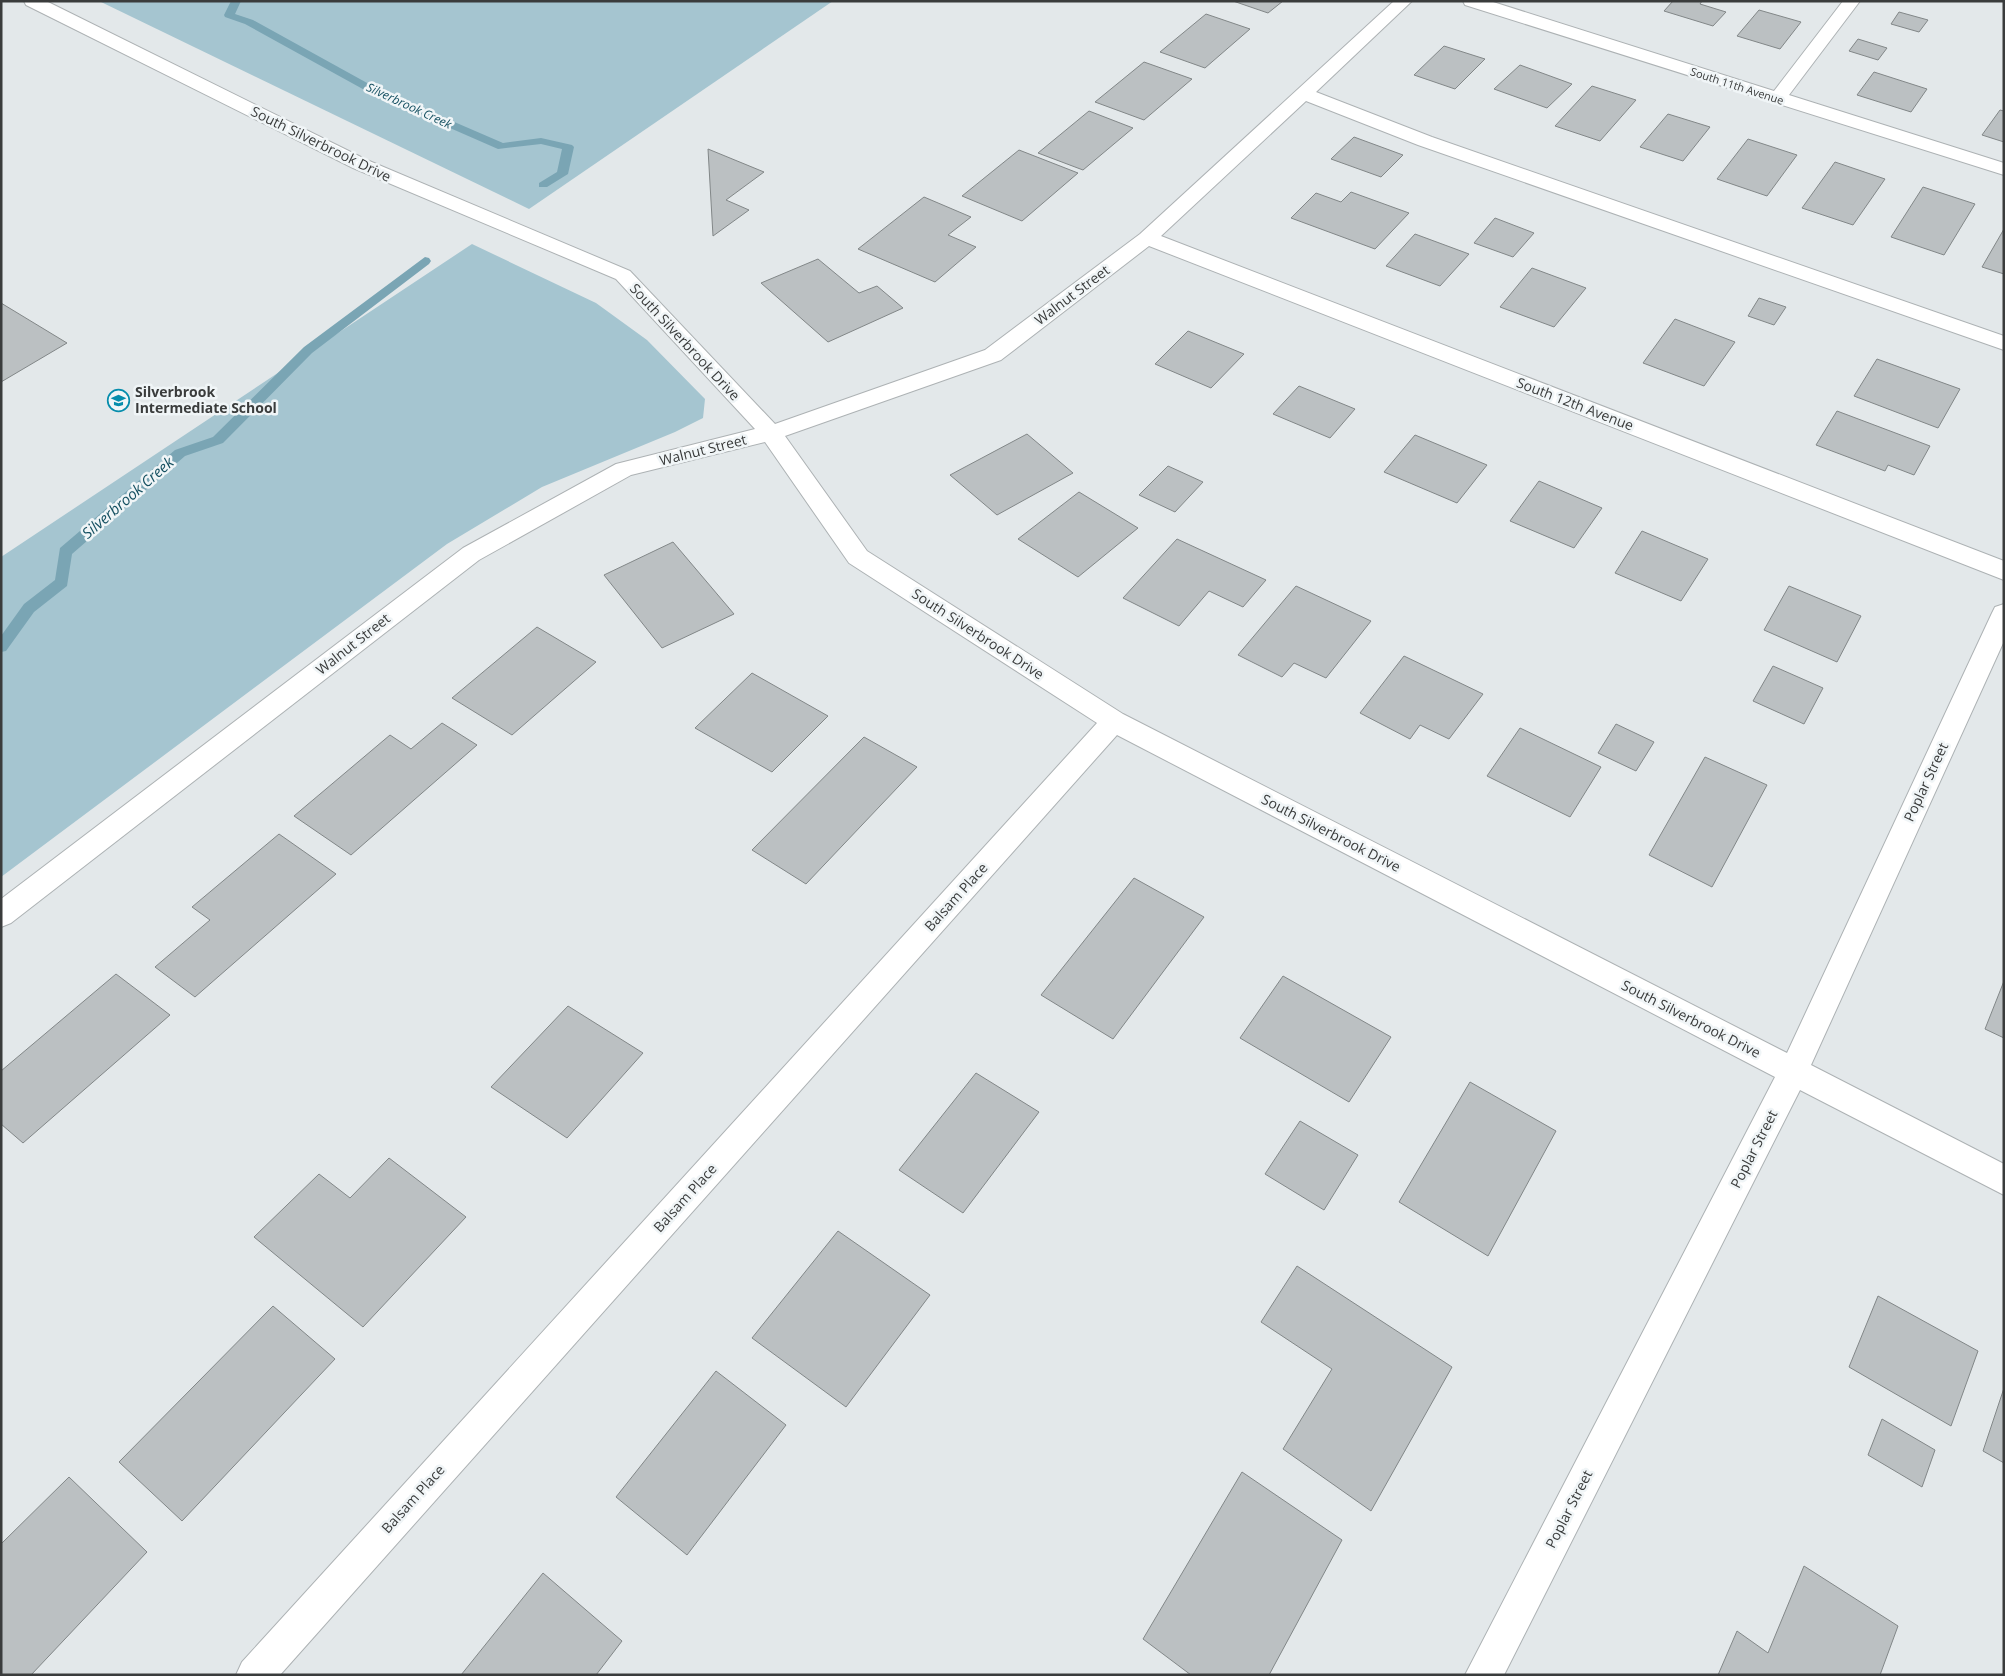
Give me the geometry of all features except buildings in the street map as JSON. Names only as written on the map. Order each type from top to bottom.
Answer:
[{"type":"street","name":"South Silverbrook Drive","points":[[32,1],[360,164],[623,276],[770,433],[858,558],[1114,721],[2004,1180]]},
{"type":"street","name":"Walnut Street","points":[[1,915],[471,554],[624,469],[770,433],[993,355],[1147,238],[1302,93],[1404,1]]},
{"type":"street","name":"South 11th Avenue","points":[[1470,1],[2004,169]]},
{"type":"street","points":[[1777,99],[1852,1]]},
{"type":"street","points":[[1302,93],[1425,140],[2004,342]]},
{"type":"street","name":"South 12th Avenue","points":[[1147,238],[2004,571]]},
{"type":"street","name":"Poplar Street","points":[[1484,1675],[1793,1072],[2004,613]]},
{"type":"street","name":"Balsam Place","points":[[255,1675],[1114,721]]},
{"type":"shaded area","points":[[99,1],[833,1],[529,209]]},
{"type":"shaded area","points":[[472,244],[596,303],[647,340],[705,399],[703,418],[675,432],[542,487],[447,544],[1,877],[1,557]]},
{"type":"waterway","name":"Silverbrook Creek","points":[[236,1],[229,15],[249,22],[374,91],[502,147],[541,141],[568,147],[562,174],[543,185]]},
{"type":"waterway","name":"Silverbrook Creek","points":[[1,647],[29,608],[62,582],[65,552],[180,453],[218,440],[308,350],[425,261]]},
{"type":"place","name":"Silverbrook Intermediate School","points":[[119,400]]}]
